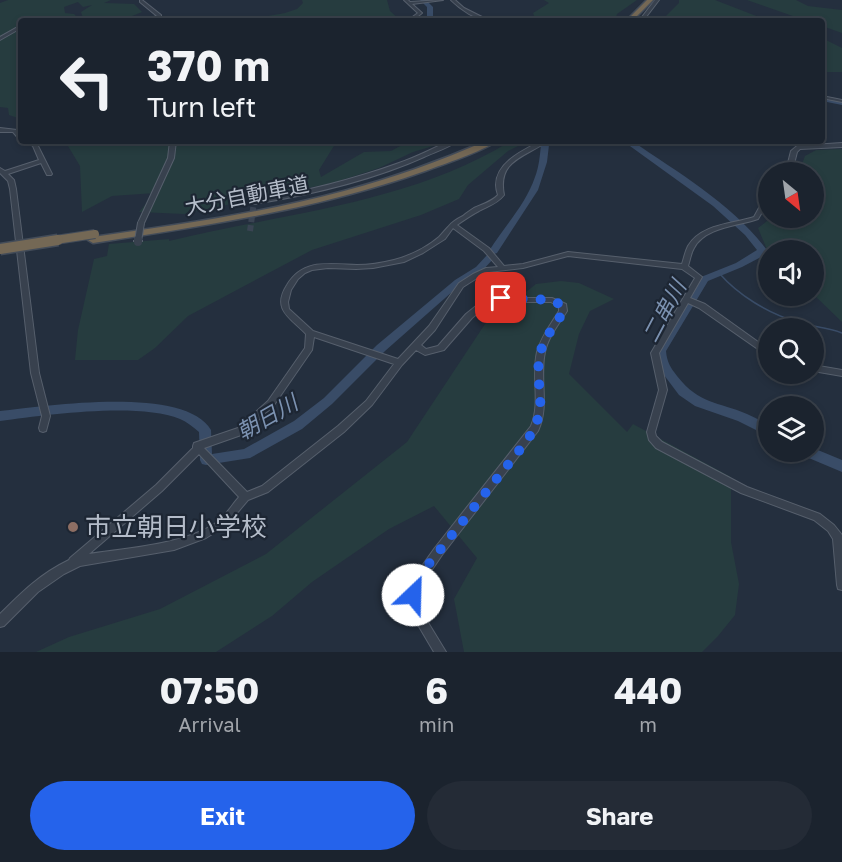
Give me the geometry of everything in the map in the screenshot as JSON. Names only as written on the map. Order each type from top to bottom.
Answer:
[{"type":"highway","points":[[627,18],[644,0]]},
{"type":"highway","points":[[632,18],[651,0]]},
{"type":"highway","name":"大分自動車道","points":[[0,254],[306,201],[399,174],[474,144]]},
{"type":"highway","name":"大分自動車道","points":[[0,249],[225,220],[308,204],[403,177],[486,144]]},
{"type":"street","points":[[408,2],[441,0]]},
{"type":"street","points":[[453,0],[463,9],[482,18]]},
{"type":"street","points":[[642,18],[657,0]]},
{"type":"street","points":[[141,1],[160,16],[153,18]]},
{"type":"street","points":[[408,2],[420,13],[413,18]]},
{"type":"street","points":[[0,39],[18,28]]},
{"type":"street","points":[[825,98],[842,101]]},
{"type":"street","points":[[0,130],[15,131],[18,134]]},
{"type":"street","points":[[33,144],[49,174]]},
{"type":"street","points":[[138,245],[141,223],[171,158],[173,144]]},
{"type":"street","points":[[254,202],[291,196],[358,178],[403,164],[448,144]]},
{"type":"street","points":[[399,363],[310,333],[302,322],[287,313],[284,305],[287,290],[295,277],[304,270],[321,265],[376,266],[403,260],[440,239],[453,225],[476,210],[498,201],[501,195],[497,184],[508,162],[541,144]]},
{"type":"street","points":[[791,162],[794,151],[799,147],[842,145]]},
{"type":"street","points":[[42,161],[2,171],[10,180],[13,189],[35,373],[46,416],[43,428]]},
{"type":"street","points":[[684,267],[692,244],[712,231],[730,224],[745,222],[758,214]]},
{"type":"street","points":[[453,225],[496,256],[502,268]]},
{"type":"street","points":[[0,622],[34,588],[78,561],[99,556],[164,548],[203,535],[224,522],[244,497],[265,489],[369,403],[399,363],[432,327],[465,281],[488,270],[524,266],[568,254],[684,267],[699,277],[655,353],[663,390],[651,432],[652,437],[659,445],[744,490],[816,517],[831,528],[838,537],[842,585]]},
{"type":"street","points":[[415,345],[425,352],[441,348],[479,306],[494,299],[552,300],[563,306],[561,314],[544,340],[540,356],[541,406],[535,428],[438,552],[417,584],[413,603],[416,613],[440,652]]},
{"type":"street","points":[[687,300],[702,306],[758,346]]},
{"type":"street","points":[[244,497],[197,446],[241,431],[270,403],[309,348],[310,333]]},
{"type":"street","points":[[824,370],[842,372]]},
{"type":"street","points":[[66,567],[159,488],[200,447]]},
{"type":"green space","points":[[8,0],[111,0],[104,3],[134,4],[142,12],[127,18],[83,18],[81,12],[92,5],[83,7],[78,2],[64,7],[65,13],[74,14],[78,18],[18,18],[18,118],[9,115],[8,108],[0,107],[0,3]]},
{"type":"green space","points":[[302,0],[387,0],[390,11],[398,18],[257,18],[285,13],[297,9],[303,3]]},
{"type":"green space","points":[[544,0],[637,0],[617,14],[616,18],[535,18],[533,13],[549,3]]},
{"type":"green space","points":[[679,0],[715,0],[761,18],[664,18],[679,3]]},
{"type":"green space","points":[[747,0],[796,0],[808,6],[842,10],[842,33],[825,27],[825,18],[798,18]]},
{"type":"green space","points":[[825,40],[842,48],[842,72],[825,72]]},
{"type":"green space","points":[[67,144],[335,144],[319,170],[321,177],[364,152],[391,151],[404,144],[440,144],[336,182],[184,214],[139,212],[155,193],[112,196],[82,212],[80,166]]},
{"type":"green space","points":[[505,144],[522,144],[508,151],[468,185],[459,199],[421,215],[312,250],[188,316],[155,348],[138,360],[75,360],[78,330],[94,259],[107,256],[109,244],[169,239],[169,241],[301,214],[388,193],[472,162]]},
{"type":"green space","points":[[842,149],[842,322],[824,305],[824,240],[763,240],[758,228],[824,228],[824,162],[803,162],[805,156],[816,150]]},
{"type":"green space","points":[[561,281],[579,283],[614,299],[590,311],[579,334],[569,374],[627,432],[633,424],[731,477],[731,542],[739,584],[735,615],[702,652],[464,652],[454,599],[477,558],[434,506],[389,529],[312,582],[272,616],[216,652],[36,652],[69,637],[160,609],[266,554],[407,442],[485,324],[536,284]]},
{"type":"waterway","name":"二串川","points":[[423,0],[430,7],[430,18]]},
{"type":"waterway","points":[[825,100],[842,103]]},
{"type":"waterway","name":"朝日川","points":[[494,251],[534,190],[540,177],[545,144]]},
{"type":"waterway","name":"二串川","points":[[631,144],[716,204],[748,233],[762,250],[758,255],[739,265],[704,279],[661,351],[664,367],[683,392],[699,403],[742,417],[758,426]]},
{"type":"waterway","name":"朝日川","points":[[0,416],[95,407],[148,408],[169,411],[186,416],[205,430],[206,460],[246,454],[298,425],[328,401],[381,348],[458,282],[479,269],[491,256]]},
{"type":"waterway","points":[[719,273],[745,296],[775,314],[803,324],[842,333]]},
{"type":"waterway","name":"二串川","points":[[824,459],[842,466]]},
{"type":"tunnel","points":[[250,231],[254,202]]},
{"type":"place","name":"市立朝日小学校","points":[[73,527]]},
{"type":"route","points":[[413,595],[424,570],[526,442],[538,423],[541,406],[540,356],[544,340],[563,311],[563,306],[556,300],[501,298]]}]
